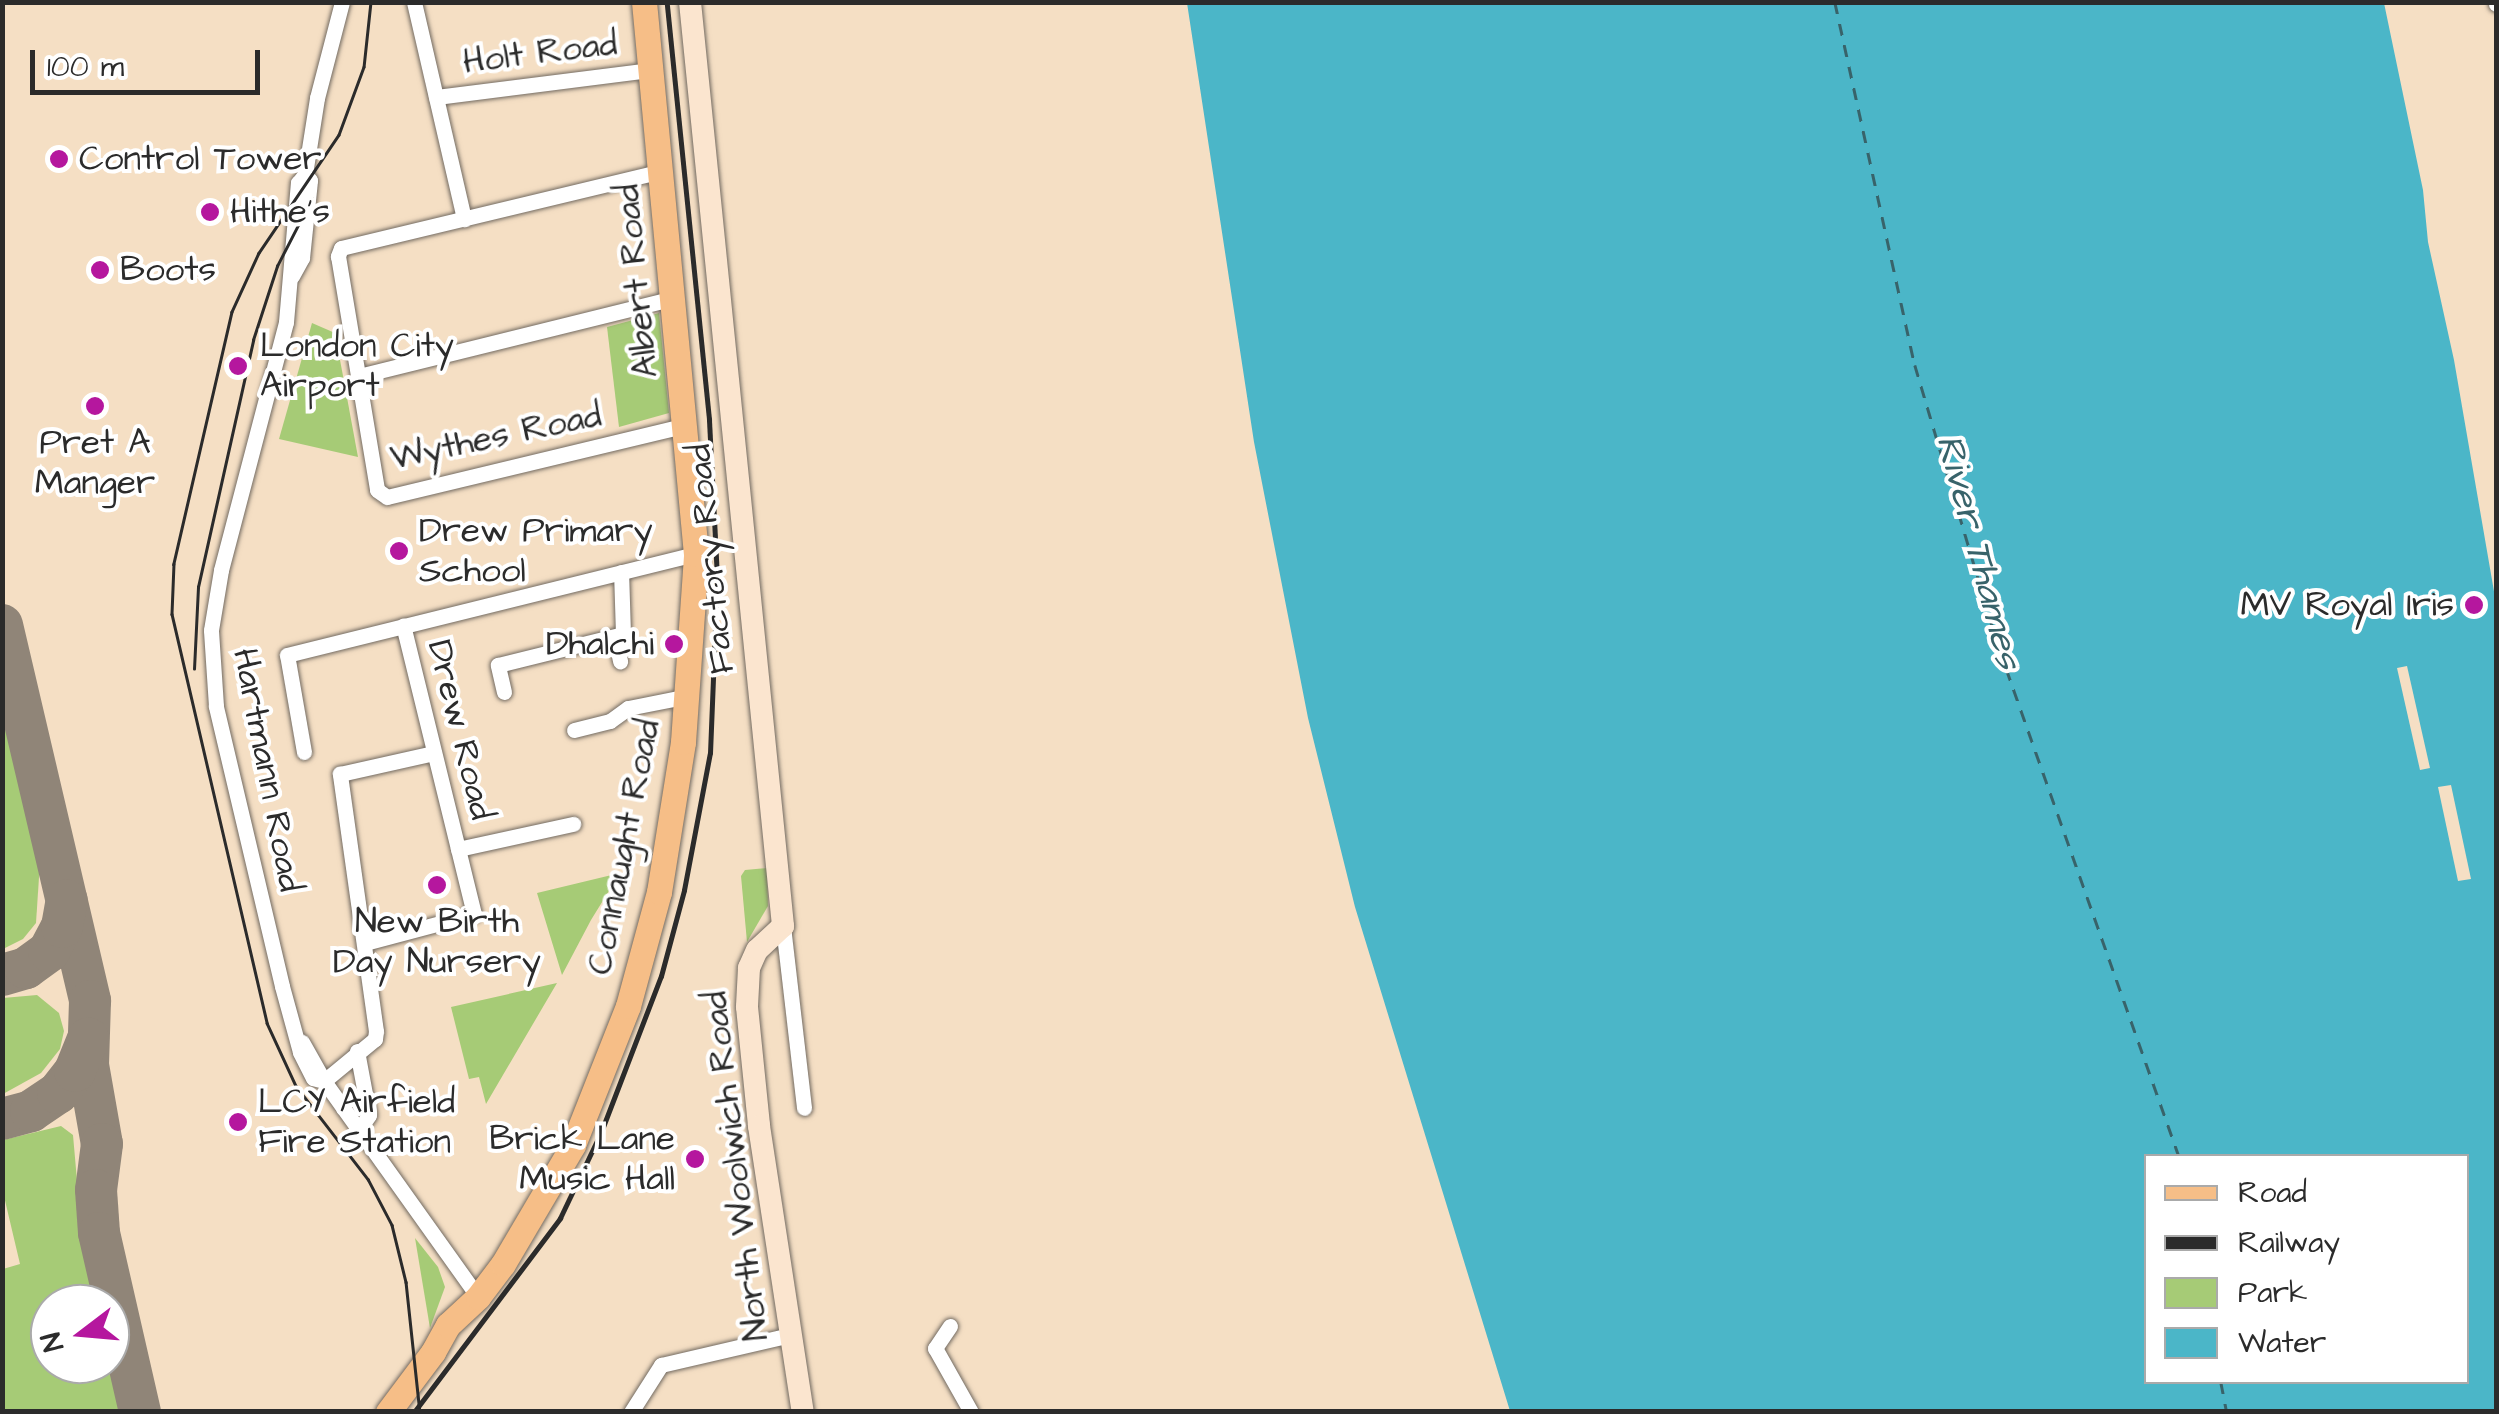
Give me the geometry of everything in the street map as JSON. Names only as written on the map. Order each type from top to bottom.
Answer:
[{"type":"main road","name":"Albert Road","points":[[644,2],[687,425],[696,554]]},
{"type":"main road","name":"Connaught Road","points":[[388,1412],[434,1352],[444,1330],[478,1296],[535,1214],[573,1146],[628,1006],[659,892],[688,696],[696,554]]},
{"type":"street","name":"Hartmann Road","points":[[342,2],[317,98],[305,174],[298,183],[288,256],[292,276],[280,347],[217,587],[211,648],[216,706],[300,1052],[313,1078],[324,1081],[478,1296]]},
{"type":"street","points":[[414,2],[464,219]]},
{"type":"street","name":"Factory Road","points":[[690,2],[804,1108]]},
{"type":"street","name":"Holt Road","points":[[436,97],[651,70]]},
{"type":"street","points":[[662,171],[342,248],[338,256],[359,376],[674,298]]},
{"type":"street","name":"Wythes Road","points":[[359,376],[377,490],[387,497],[687,425]]},
{"type":"street","points":[[304,752],[287,654],[696,554]]},
{"type":"street","points":[[504,692],[498,665],[623,634],[621,572]]},
{"type":"street","name":"Drew Road","points":[[365,943],[474,914],[403,626]]},
{"type":"street","points":[[614,637],[620,661]]},
{"type":"street","points":[[574,730],[610,721],[628,708],[688,696]]},
{"type":"street","points":[[324,1081],[375,1039],[376,1032],[340,774],[434,753]]},
{"type":"street","name":"Drew Road","points":[[458,850],[573,824]]},
{"type":"street","name":"North Woolwich Road","points":[[783,926],[758,950],[745,987],[759,1126],[804,1412]]},
{"type":"street","points":[[358,1051],[369,1115],[360,1130]]},
{"type":"street","points":[[341,1066],[360,1080]]},
{"type":"street","points":[[950,1326],[935,1348],[971,1412]]},
{"type":"street","points":[[631,1412],[662,1365],[790,1335]]},
{"type":"green space","points":[[659,313],[669,413],[619,427],[607,327]]},
{"type":"green space","points":[[312,323],[335,333],[358,457],[279,439]]},
{"type":"green space","points":[[3,701],[40,862],[36,923],[23,939],[3,949]]},
{"type":"green space","points":[[767,868],[768,906],[747,942],[741,876],[745,870]]},
{"type":"green space","points":[[620,873],[591,920],[562,975],[537,893]]},
{"type":"green space","points":[[557,983],[486,1104],[479,1077],[469,1079],[451,1007]]},
{"type":"green space","points":[[37,995],[59,1013],[64,1031],[60,1049],[41,1073],[3,1094],[3,998]]},
{"type":"green space","points":[[61,1126],[73,1135],[81,1226],[93,1284],[30,1284],[30,1384],[115,1384],[121,1411],[3,1411],[3,1269],[20,1264],[3,1192],[3,1140]]},
{"type":"green space","points":[[415,1238],[438,1267],[445,1287],[430,1328]]},
{"type":"water","name":"River Thames","points":[[1187,3],[2384,3],[2423,190],[2428,242],[2454,360],[2496,603],[2496,1411],[1510,1411],[1355,907],[1308,718],[1254,442]]},
{"type":"pier","points":[[2407,666],[2430,768],[2420,770],[2397,668]]},
{"type":"pier","points":[[2451,785],[2471,879],[2458,881],[2438,787]]},
{"type":"ferry route","points":[[1835,2],[1915,365],[1999,648],[2178,1154]]},
{"type":"ferry route","points":[[2221,1384],[2227,1412]]},
{"type":"taxiway","points":[[2,625],[90,1001],[88,1065],[102,1144],[96,1190],[99,1233],[140,1412]]},
{"type":"taxiway","points":[[2,975],[26,968],[49,951],[62,927],[67,900]]},
{"type":"taxiway","points":[[2,1119],[31,1111],[58,1093],[75,1071],[88,1039]]},
{"type":"tram line","points":[[371,2],[364,67],[339,135],[259,253],[232,312],[174,564],[172,614],[267,1023],[296,1086],[368,1179],[392,1225],[406,1282],[420,1412]]},
{"type":"tram line","points":[[194,669],[198,587],[253,340],[277,266],[312,198]]},
{"type":"railway","points":[[414,1412],[560,1218],[601,1132],[661,976],[684,890],[710,753],[717,578],[709,419],[667,2]]},
{"type":"place","name":"Control Tower","points":[[59,159]]},
{"type":"place","name":"Hithe's","points":[[210,212]]},
{"type":"place","name":"Boots","points":[[100,270]]},
{"type":"place","name":"London City Airport","points":[[238,366]]},
{"type":"place","name":"Pret A Manger","points":[[95,406]]},
{"type":"place","name":"Drew Primary School","points":[[399,551]]},
{"type":"place","name":"MV Royal Iris","points":[[2474,605]]},
{"type":"place","name":"Dhalchi","points":[[674,644]]},
{"type":"place","name":"New Birth Day Nursery","points":[[437,885]]},
{"type":"place","name":"LCY Airfield Fire Station","points":[[238,1122]]},
{"type":"place","name":"Brick Lane Music Hall","points":[[695,1159]]}]
